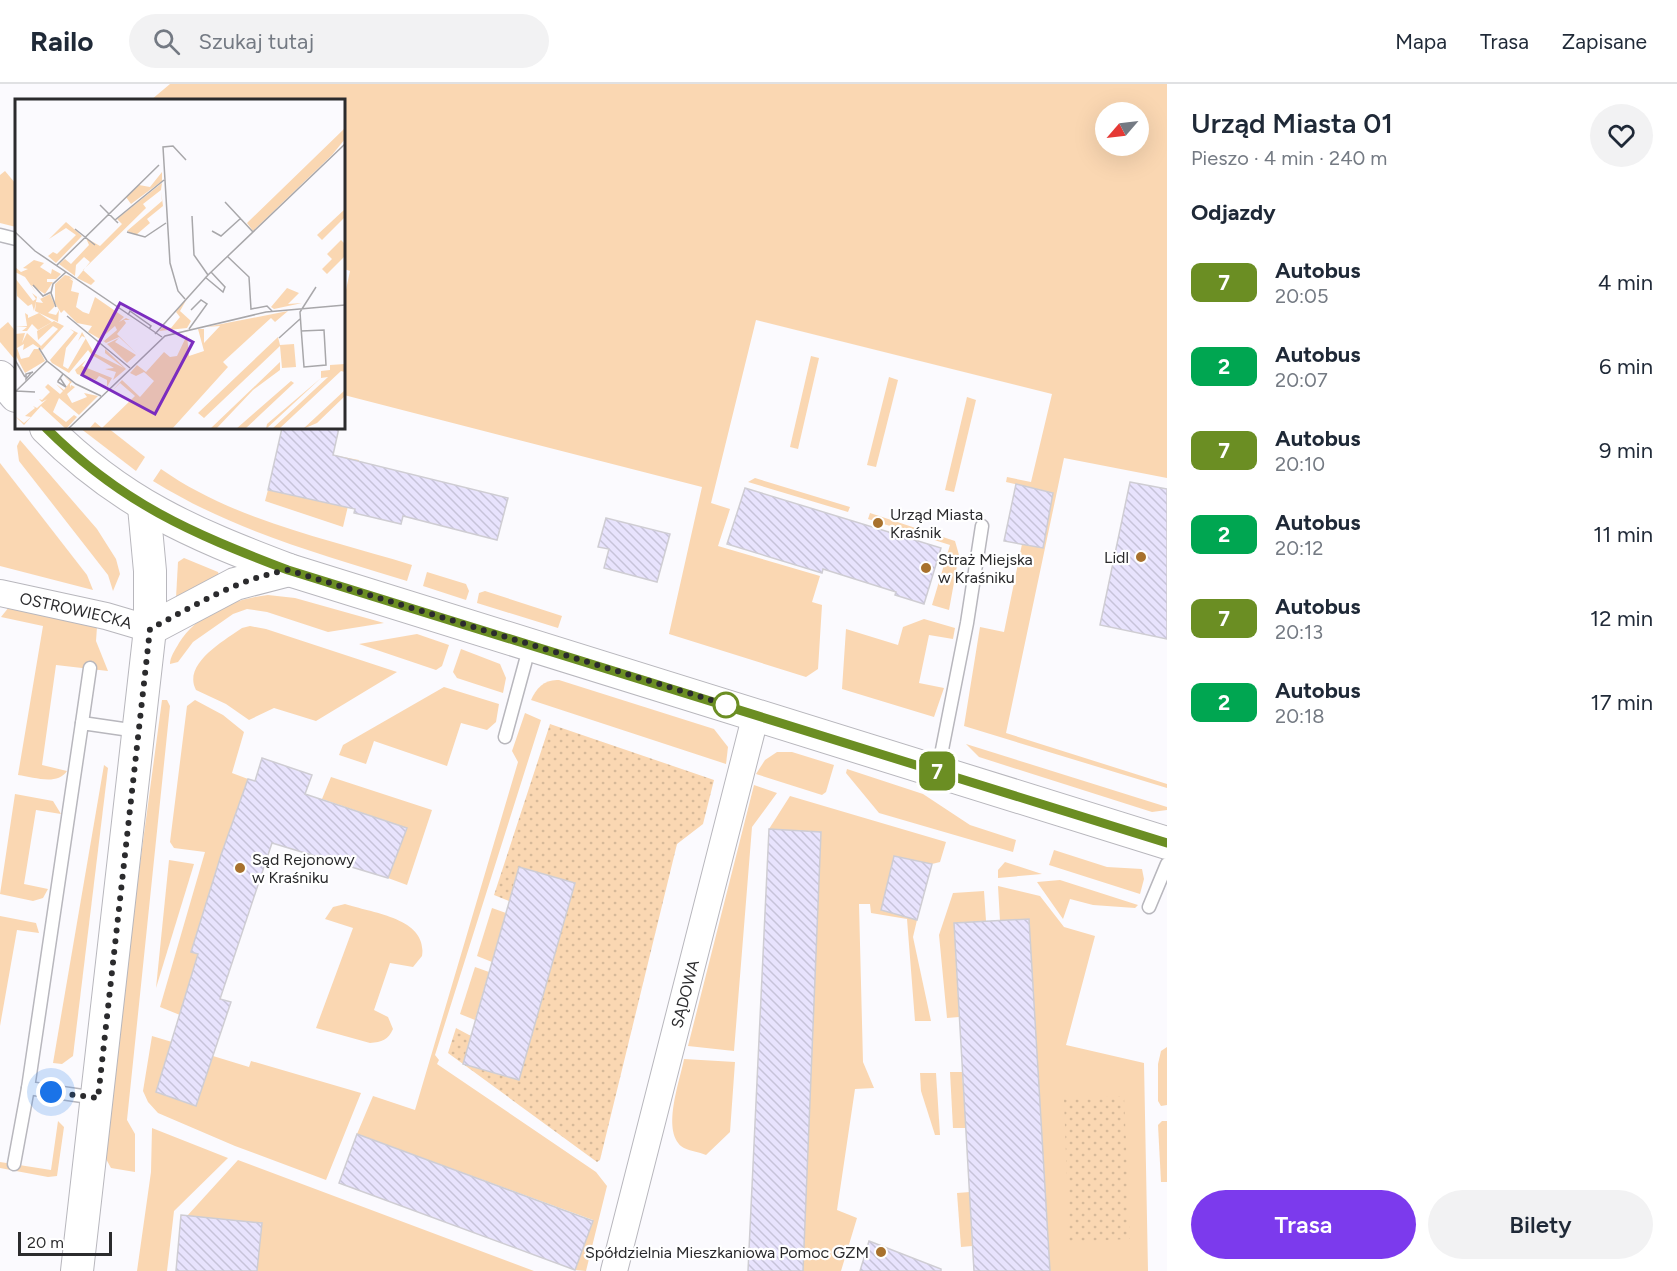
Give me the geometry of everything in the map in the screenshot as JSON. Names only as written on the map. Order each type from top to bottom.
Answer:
[{"type":"street","points":[[0,378],[15,395]]},
{"type":"street","points":[[47,429],[86,465],[144,507],[190,531],[288,570],[1167,843]]},
{"type":"street","points":[[77,1271],[150,629],[150,571],[144,507]]},
{"type":"street","points":[[150,629],[235,584],[288,570]]},
{"type":"street","name":"OSTROWIECKA","points":[[0,593],[106,616],[150,629]]},
{"type":"street","name":"SĄDOWA","points":[[614,1271],[756,714]]},
{"type":"lane","points":[[0,235],[15,239]]},
{"type":"lane","points":[[938,771],[967,623],[982,526]]},
{"type":"lane","points":[[505,737],[530,644]]},
{"type":"lane","points":[[14,1164],[28,1088],[90,668]]},
{"type":"lane","points":[[82,723],[138,731]]},
{"type":"lane","points":[[1149,907],[1167,864]]},
{"type":"lane","points":[[28,1088],[98,1098]]},
{"type":"shaded area","points":[[170,84],[1167,84],[1167,478],[1064,458],[1006,733],[1167,784],[1167,788],[964,726],[980,627],[1004,632],[1022,544],[1043,548],[1053,493],[1006,482],[1007,477],[1031,482],[1052,394],[756,320],[711,503],[730,509],[718,546],[820,576],[812,602],[822,605],[818,669],[806,677],[669,634],[702,487],[345,395],[345,294],[350,271],[345,269],[345,99],[152,99]]},
{"type":"shaded area","points":[[5,171],[15,183],[15,227],[0,223],[0,175]]},
{"type":"shaded area","points":[[8,322],[15,331],[15,360],[0,342],[0,329]]},
{"type":"shaded area","points":[[811,356],[819,358],[798,449],[790,447]]},
{"type":"shaded area","points":[[889,377],[898,380],[876,467],[867,465]]},
{"type":"shaded area","points":[[967,397],[976,400],[954,492],[945,490]]},
{"type":"shaded area","points":[[81,429],[109,429],[145,457],[136,471]]},
{"type":"shaded area","points":[[20,440],[97,529],[116,559],[120,574],[113,591],[108,575],[19,461],[17,446]]},
{"type":"shaded area","points":[[333,455],[359,460],[343,527],[265,501],[268,490],[324,502]]},
{"type":"shaded area","points":[[0,463],[87,575],[93,590],[0,566]]},
{"type":"shaded area","points":[[161,469],[190,487],[251,515],[315,537],[412,565],[407,581],[277,539],[214,514],[153,481]]},
{"type":"shaded area","points":[[755,478],[850,507],[848,512],[748,482]]},
{"type":"shaded area","points":[[870,513],[955,541],[959,555],[949,610],[932,605],[950,545],[868,519]]},
{"type":"shaded area","points":[[184,558],[218,572],[219,575],[176,598],[178,562]]},
{"type":"shaded area","points":[[427,572],[466,584],[469,591],[466,600],[423,586]]},
{"type":"shaded area","points":[[485,591],[562,616],[558,628],[477,603],[479,593]]},
{"type":"shaded area","points":[[268,595],[295,598],[384,623],[328,632],[267,612],[247,609],[233,614],[193,642],[178,662],[170,664],[174,651],[187,632],[207,615],[230,604]]},
{"type":"shaded area","points":[[9,607],[97,627],[96,641],[108,671],[56,665],[42,765],[67,771],[63,776],[57,778],[45,779],[18,775],[43,626],[1,617]]},
{"type":"shaded area","points":[[924,619],[955,628],[953,639],[929,635],[919,683],[944,688],[934,717],[842,689],[846,629],[898,645],[903,627]]},
{"type":"shaded area","points":[[250,626],[266,629],[397,672],[316,721],[274,708],[249,720],[226,704],[196,690],[193,680],[195,671],[207,654],[242,628]]},
{"type":"shaded area","points":[[417,634],[449,645],[442,666],[436,670],[359,644]]},
{"type":"shaded area","points":[[461,649],[500,664],[506,678],[503,693],[457,678],[453,672]]},
{"type":"shaded area","points":[[559,680],[714,729],[728,747],[726,764],[531,700],[542,685],[549,681]]},
{"type":"shaded area","points":[[444,687],[499,704],[496,722],[487,730],[461,723],[447,766],[374,741],[366,764],[339,755],[343,745]]},
{"type":"shaded area","points":[[162,700],[167,700],[170,706],[127,1120],[135,1134],[135,1172],[111,1168],[106,1159],[133,916]]},
{"type":"shaded area","points":[[195,700],[223,715],[244,732],[232,773],[248,779],[191,951],[198,954],[180,1015],[160,1007],[205,852],[174,848],[170,842],[187,706]]},
{"type":"shaded area","points":[[525,713],[541,720],[435,1055],[439,1060],[437,1064],[596,1172],[607,1186],[586,1271],[575,1270],[593,1220],[357,1134],[373,1096],[415,1110],[518,762],[512,751]]},
{"type":"shaded area","points":[[550,724],[714,780],[703,824],[677,844],[600,1160],[597,1162],[463,1064],[519,1080],[575,883],[519,867],[509,901],[494,895]]},
{"type":"shaded area","points":[[966,744],[1167,807],[1167,810],[1152,812],[979,757]]},
{"type":"shaded area","points":[[777,752],[792,752],[834,765],[826,792],[822,795],[756,774],[765,760]]},
{"type":"shaded area","points":[[104,765],[108,768],[73,1056],[62,1064],[53,1063]]},
{"type":"shaded area","points":[[847,769],[923,794],[970,825],[1016,840],[1013,852],[879,813],[846,773]]},
{"type":"shaded area","points":[[331,777],[432,810],[407,885],[388,878],[407,828],[322,799]]},
{"type":"shaded area","points":[[754,785],[777,793],[752,827],[734,1051],[688,1046]]},
{"type":"shaded area","points":[[15,794],[53,801],[61,814],[36,810],[24,884],[48,889],[43,898],[33,901],[0,894]]},
{"type":"shaded area","points":[[790,796],[946,842],[940,862],[932,864],[894,856],[881,910],[917,920],[913,937],[931,1021],[915,1021],[907,919],[871,913],[870,904],[859,904],[863,1062],[874,1088],[855,1089],[837,1210],[857,1218],[841,1271],[803,1271],[820,832],[769,829]]},
{"type":"shaded area","points":[[1054,850],[1107,867],[1142,869],[1144,879],[1140,894],[1049,865]]},
{"type":"shaded area","points":[[169,860],[194,864],[156,988]]},
{"type":"shaded area","points":[[1005,862],[1042,874],[998,878],[998,870]]},
{"type":"shaded area","points":[[1060,880],[1138,905],[1135,908],[1093,905],[1070,899],[1063,919],[1037,882]]},
{"type":"shaded area","points":[[998,886],[1040,896],[1064,927],[1095,936],[1066,1045],[1144,1063],[1148,1271],[1050,1271],[1029,919],[1000,921]]},
{"type":"shaded area","points":[[984,891],[986,921],[954,924],[959,1017],[947,1018],[939,935],[953,893]]},
{"type":"shaded area","points":[[345,904],[396,919],[416,933],[422,943],[422,956],[413,967],[390,963],[374,1010],[388,1017],[393,1029],[387,1038],[378,1042],[370,1043],[316,1028],[353,928],[325,919],[333,907]]},
{"type":"shaded area","points":[[492,908],[506,913],[492,962],[477,956]]},
{"type":"shaded area","points":[[0,916],[36,923],[39,933],[17,930],[0,1026]]},
{"type":"shaded area","points":[[475,967],[489,972],[475,1020],[460,1014]]},
{"type":"shaded area","points":[[456,1028],[471,1036],[463,1064],[448,1053]]},
{"type":"shaded area","points":[[152,1036],[172,1042],[157,1092],[196,1106],[213,1056],[249,1067],[251,1061],[361,1093],[326,1180],[235,1146],[158,1113],[148,1102],[143,1091]]},
{"type":"shaded area","points":[[1167,1047],[1167,1105],[1161,1106],[1158,1101],[1158,1064],[1161,1051]]},
{"type":"shaded area","points":[[684,1059],[735,1062],[730,1132],[706,1155],[684,1148],[677,1141],[673,1131],[672,1119]]},
{"type":"shaded area","points":[[950,1072],[962,1072],[966,1128],[953,1128]]},
{"type":"shaded area","points":[[920,1073],[936,1073],[940,1135],[935,1135],[921,1091]]},
{"type":"shaded area","points":[[1124,1096],[1130,1239],[1069,1242],[1064,1099]]},
{"type":"shaded area","points":[[58,1121],[64,1127],[57,1176],[48,1177],[0,1168],[0,1162],[51,1170]]},
{"type":"shaded area","points":[[1162,1121],[1167,1121],[1167,1182],[1161,1182],[1158,1125]]},
{"type":"shaded area","points":[[152,1128],[228,1158],[174,1211],[167,1271],[137,1271],[151,1172]]},
{"type":"shaded area","points":[[238,1160],[534,1271],[257,1271],[262,1223],[187,1216]]},
{"type":"shaded area","points":[[970,1192],[972,1246],[961,1247],[957,1193]]},
{"type":"building","points":[[282,429],[339,429],[333,455],[508,498],[497,540],[403,516],[401,524],[354,513],[355,509],[268,490]]},
{"type":"building","name":"Lidl","points":[[1130,482],[1167,489],[1167,639],[1100,625]]},
{"type":"building","points":[[1016,484],[1053,493],[1043,548],[1004,541]]},
{"type":"building","points":[[745,488],[941,548],[924,604],[895,595],[896,592],[823,569],[822,573],[727,544]]},
{"type":"building","points":[[606,518],[670,534],[657,582],[604,568],[609,549],[598,547]]},
{"type":"building","name":"Sąd Rejonowy w Kraśniku","points":[[262,758],[312,775],[305,794],[407,828],[388,878],[272,843],[220,999],[231,1002],[196,1106],[156,1092],[198,954],[191,952],[221,855],[248,779],[255,781]]},
{"type":"building","points":[[769,829],[821,832],[803,1271],[748,1271]]},
{"type":"building","points":[[894,856],[932,864],[917,920],[881,910]]},
{"type":"building","points":[[519,867],[575,883],[519,1080],[463,1064]]},
{"type":"building","points":[[1029,919],[1050,1271],[974,1271],[954,923]]},
{"type":"building","points":[[357,1134],[593,1221],[575,1270],[339,1183]]},
{"type":"building","points":[[181,1215],[262,1223],[257,1271],[176,1271]]},
{"type":"building","name":"Spółdzielnia Mieszkaniowa Pomoc GZM","points":[[869,1241],[941,1269],[941,1271],[860,1271]]},
{"type":"bus line","name":"7","points":[[47,429],[113,487],[144,507],[190,531],[288,570],[1167,843]]},
{"type":"place","name":"Urząd Miasta Kraśnik","points":[[878,523]]},
{"type":"place","name":"Lidl","points":[[1141,557]]},
{"type":"place","name":"Straż Miejska w Kraśniku","points":[[926,568]]},
{"type":"place","name":"Sąd Rejonowy w Kraśniku","points":[[240,868]]},
{"type":"place","name":"Spółdzielnia Mieszkaniowa Pomoc GZM","points":[[881,1252]]},
{"type":"route","points":[[51,1092],[98,1098],[150,629],[235,584],[288,570],[734,707],[726,705]]}]
